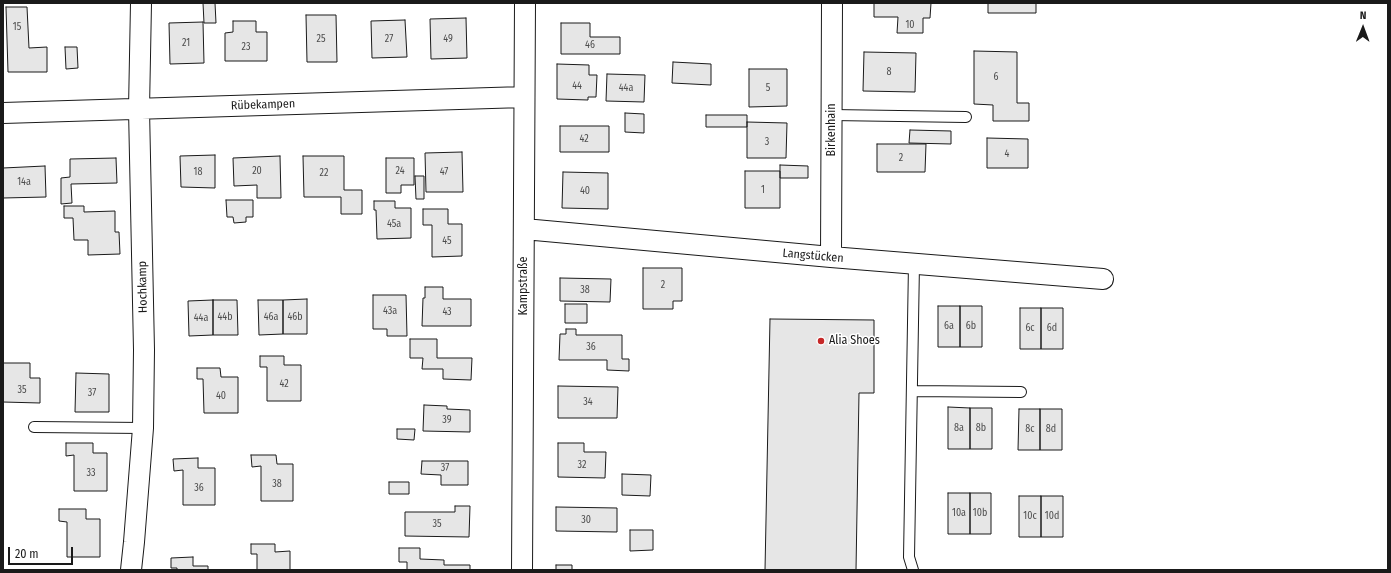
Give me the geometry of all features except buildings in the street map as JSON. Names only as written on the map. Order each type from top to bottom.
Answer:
[{"type":"street","name":"Hochkamp","points":[[130,570],[134,542],[143,428],[143,294],[139,109],[141,3]]},
{"type":"street","name":"Kampstraße","points":[[522,570],[525,3]]},
{"type":"street","name":"Birkenhain","points":[[832,3],[832,257]]},
{"type":"street","name":"Rübekampen","points":[[3,113],[524,97]]},
{"type":"street","name":"Langstücken","points":[[524,229],[832,257],[1103,279]]},
{"type":"lane","points":[[832,116],[966,117]]},
{"type":"lane","points":[[913,570],[909,556],[914,264]]},
{"type":"lane","points":[[912,391],[1021,392]]},
{"type":"lane","points":[[34,427],[143,428]]},
{"type":"place","name":"Alia Shoes","points":[[821,341]]}]
